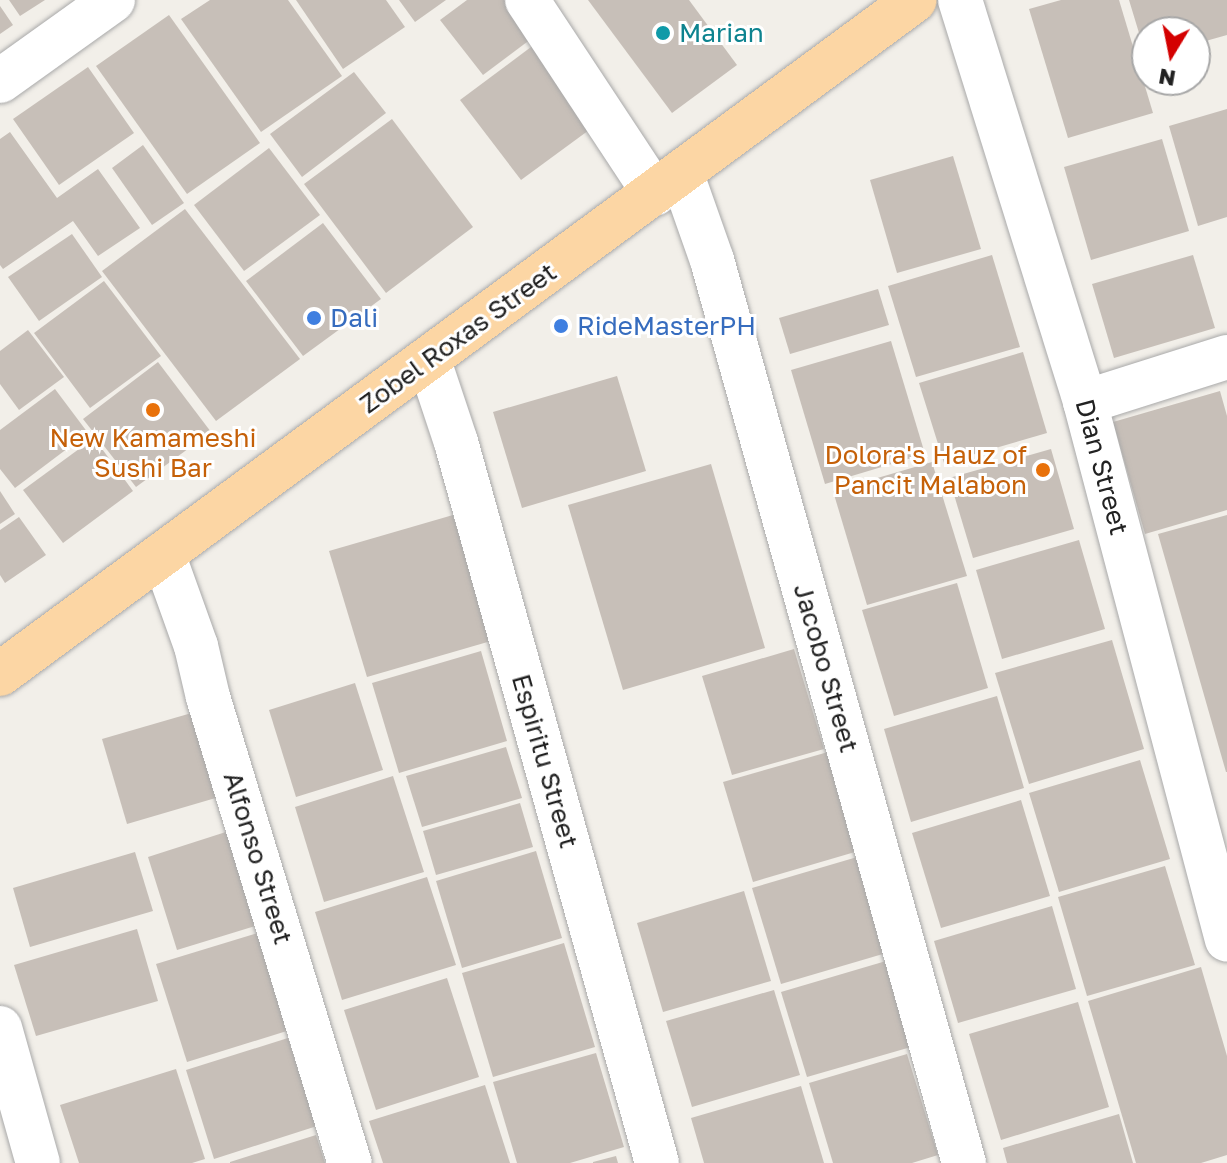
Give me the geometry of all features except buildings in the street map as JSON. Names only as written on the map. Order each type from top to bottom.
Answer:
[{"type":"main road","name":"Zobel Roxas Street","points":[[0,674],[668,185],[915,0]]},
{"type":"street","points":[[0,81],[113,0]]},
{"type":"street","name":"Jacobo Street","points":[[527,0],[668,185],[716,275],[964,1163]]},
{"type":"street","name":"Dian Street","points":[[960,0],[1085,402],[1227,940]]},
{"type":"street","points":[[1085,402],[1227,357]]},
{"type":"street","name":"Espiritu Street","points":[[429,361],[461,457],[657,1163]]},
{"type":"street","name":"Alfonso Street","points":[[163,554],[196,646],[208,697],[350,1163]]},
{"type":"street","points":[[0,1028],[38,1163]]},
{"type":"place","name":"Marian","points":[[663,33]]},
{"type":"place","name":"Dali","points":[[314,318]]},
{"type":"place","name":"RideMasterPH","points":[[561,326]]},
{"type":"place","name":"New Kamameshi Sushi Bar","points":[[153,410]]},
{"type":"place","name":"Dolora's Hauz of Pancit Malabon","points":[[1043,470]]}]
